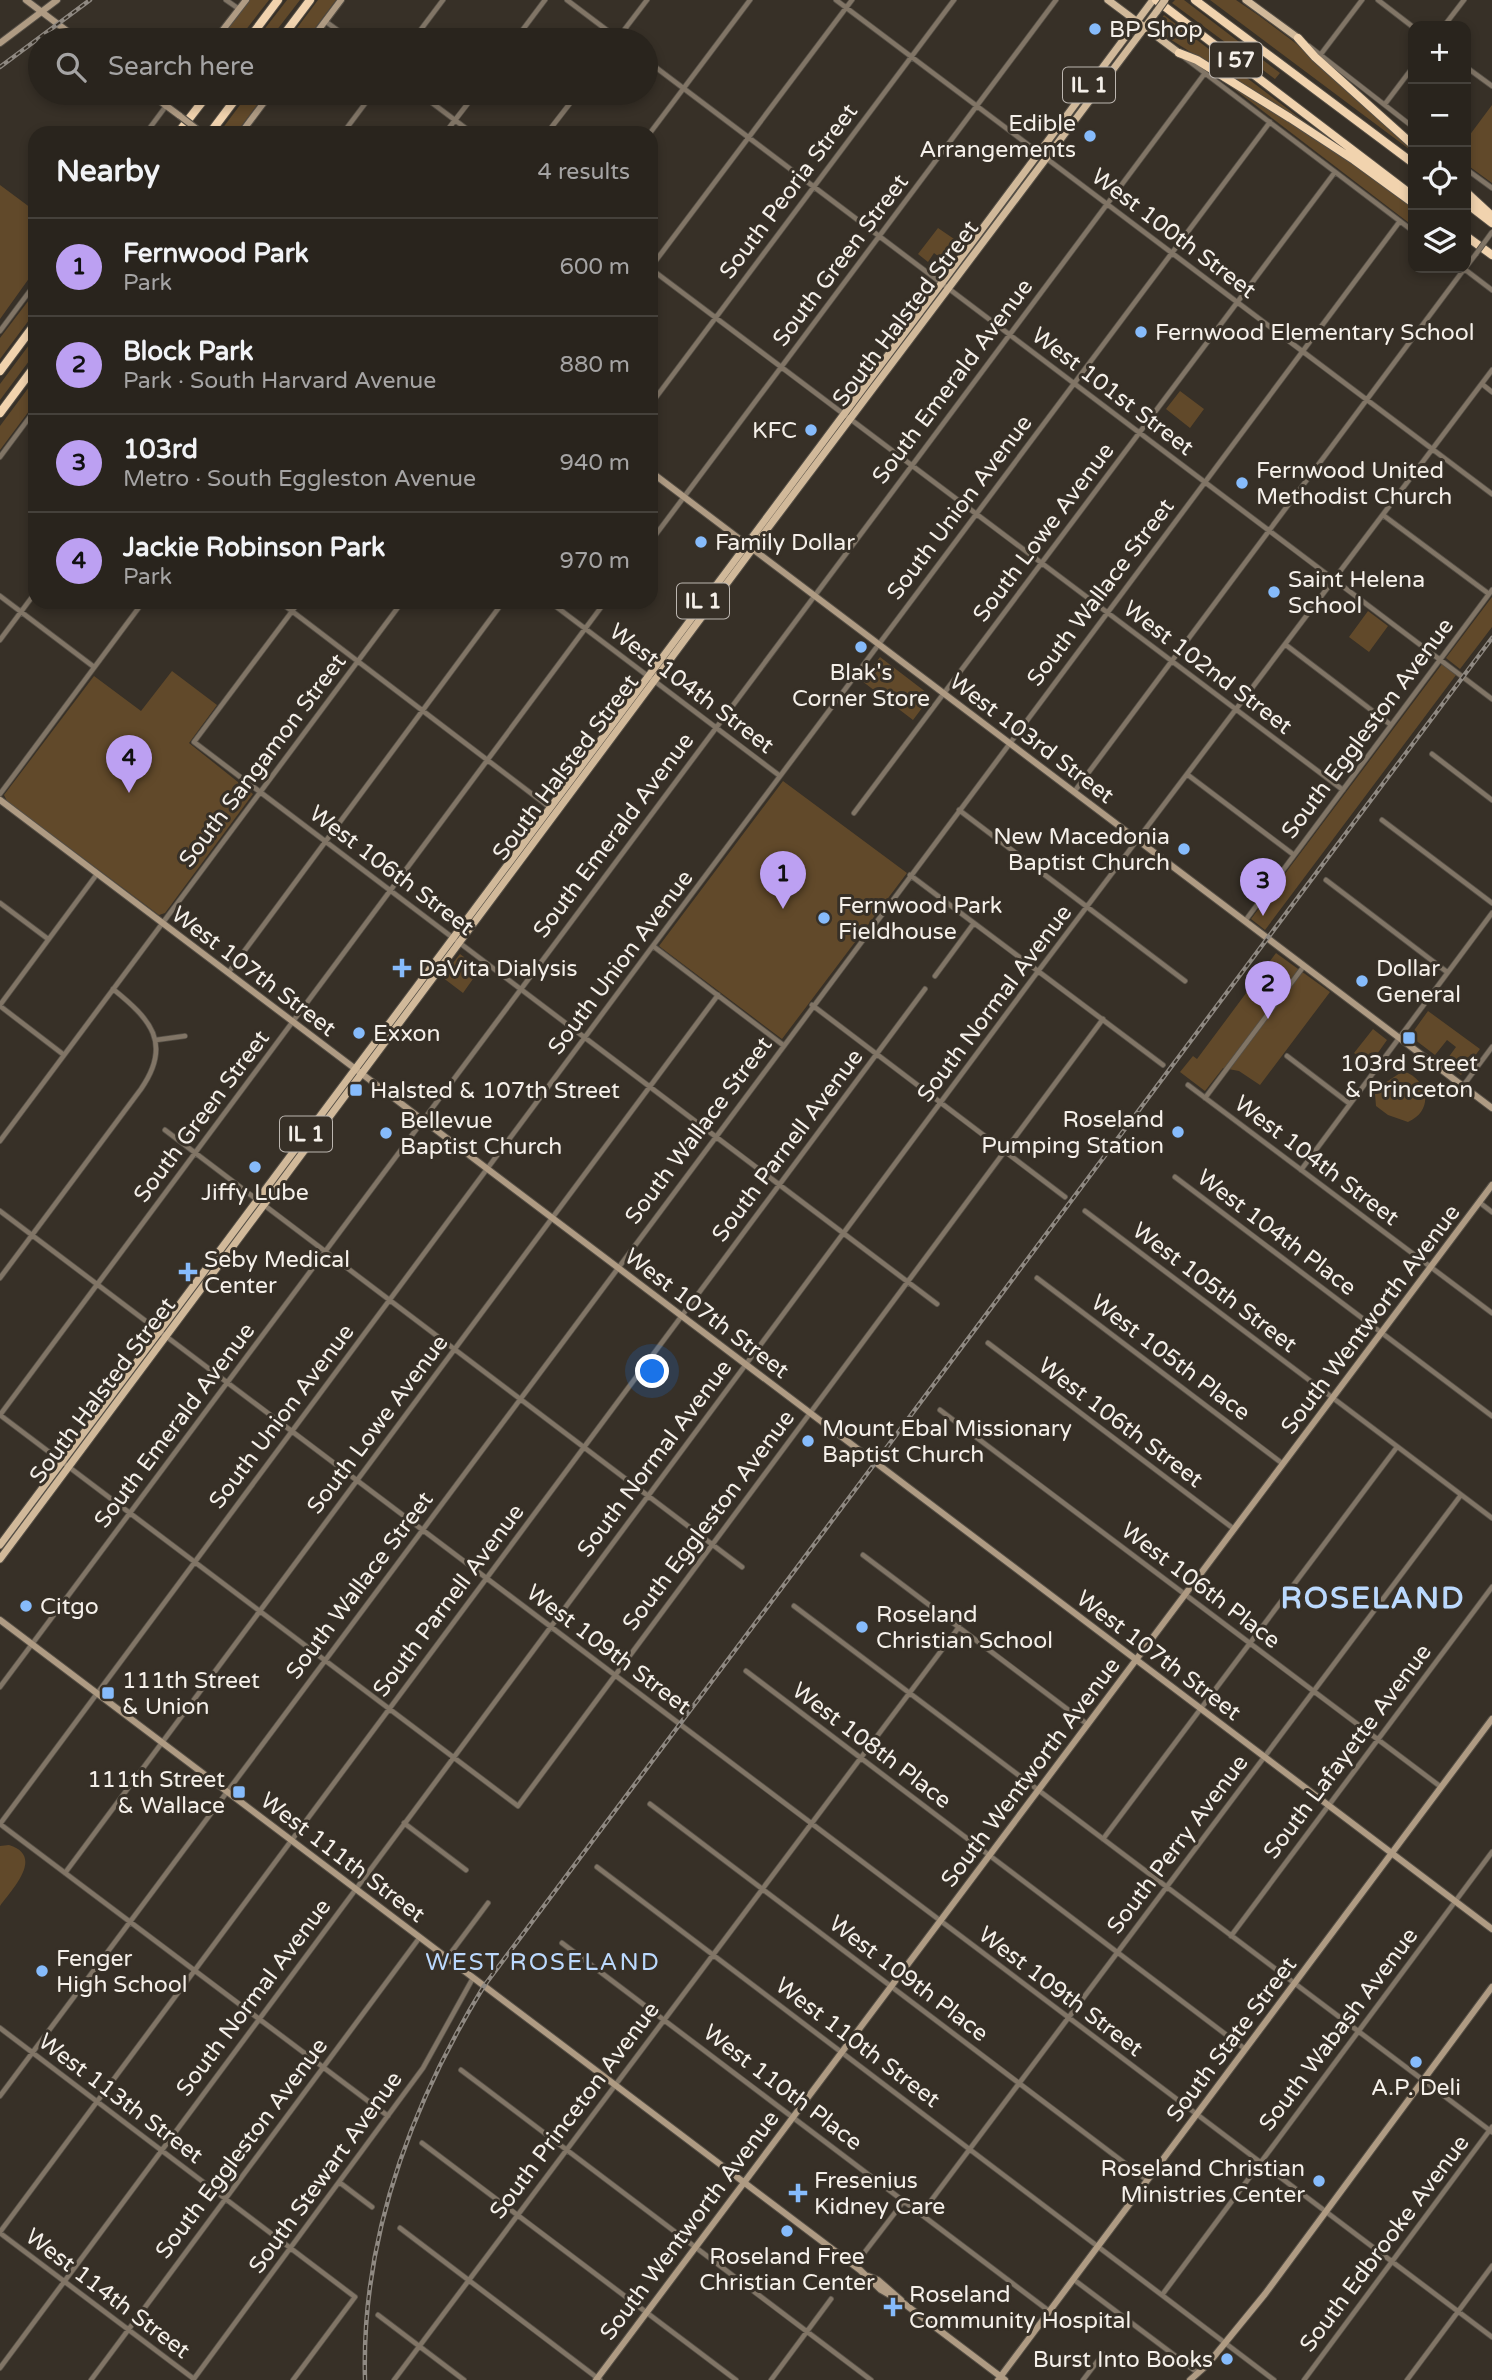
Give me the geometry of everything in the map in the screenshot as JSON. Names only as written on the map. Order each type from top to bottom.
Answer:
[{"type":"highway","points":[[257,28],[278,0]]},
{"type":"highway","points":[[289,28],[310,0]]},
{"type":"highway","name":"I 57","points":[[1195,0],[1408,159]]},
{"type":"highway","name":"I 57","points":[[1152,2],[1408,192]]},
{"type":"highway","points":[[1298,38],[1315,57],[1408,141]]},
{"type":"highway","points":[[1179,53],[1197,60],[1290,118],[1408,199]]},
{"type":"highway","points":[[183,126],[200,105]]},
{"type":"highway","points":[[215,126],[231,105]]},
{"type":"highway","points":[[1471,197],[1492,216]]},
{"type":"highway","points":[[1471,207],[1492,223]]},
{"type":"highway","points":[[1471,240],[1492,255]]},
{"type":"highway","points":[[0,371],[28,333]]},
{"type":"highway","points":[[0,413],[28,375]]},
{"type":"main road","points":[[1108,0],[1179,53]]},
{"type":"main road","name":"South Halsted Street","points":[[1042,155],[1165,0]]},
{"type":"main road","points":[[1246,0],[1257,4],[1298,38]]},
{"type":"main road","name":"South Halsted Street","points":[[0,1545],[65,1464],[163,1333],[1042,155],[1152,2]]},
{"type":"main road","name":"South Halsted Street","points":[[0,1559],[65,1464]]},
{"type":"street","points":[[26,0],[63,28]]},
{"type":"street","points":[[0,43],[57,0]]},
{"type":"street","points":[[226,0],[239,9]]},
{"type":"street","points":[[224,28],[246,0]]},
{"type":"street","points":[[320,28],[341,0]]},
{"type":"street","points":[[422,28],[443,0]]},
{"type":"street","points":[[524,28],[545,0]]},
{"type":"street","points":[[567,0],[603,28]]},
{"type":"street","points":[[627,28],[647,0]]},
{"type":"street","points":[[655,126],[750,0]]},
{"type":"street","name":"West 100th Street","points":[[836,0],[1492,494]]},
{"type":"street","points":[[658,259],[852,0]]},
{"type":"street","name":"South Peoria Street","points":[[658,395],[954,0]]},
{"type":"street","name":"South Green Street","points":[[658,532],[1056,0]]},
{"type":"street","points":[[1321,54],[1362,0]]},
{"type":"street","points":[[1378,0],[1408,23]]},
{"type":"street","points":[[1448,21],[1464,0]]},
{"type":"street","points":[[325,21],[335,28]]},
{"type":"street","points":[[1298,38],[1408,123]]},
{"type":"street","points":[[1179,53],[1408,227]]},
{"type":"street","name":"West 101st Street","points":[[658,69],[1492,699]]},
{"type":"street","points":[[1471,71],[1492,86]]},
{"type":"street","name":"South Emerald Avenue","points":[[0,1687],[1205,73]]},
{"type":"street","points":[[1385,104],[1408,74]]},
{"type":"street","points":[[246,126],[262,105]]},
{"type":"street","points":[[348,126],[364,105]]},
{"type":"street","points":[[435,105],[463,126]]},
{"type":"street","points":[[450,126],[466,105]]},
{"type":"street","points":[[552,126],[569,105]]},
{"type":"street","points":[[151,126],[166,106],[192,126]]},
{"type":"street","name":"South Union Avenue","points":[[0,1824],[1270,122]]},
{"type":"street","name":"South Lowe Avenue","points":[[854,813],[1335,172]]},
{"type":"street","points":[[1471,173],[1492,188]]},
{"type":"street","name":"South Wallace Street","points":[[0,2096],[1400,220]]},
{"type":"street","points":[[1471,260],[1492,232]]},
{"type":"street","name":"West 102nd Street","points":[[658,273],[1343,790]]},
{"type":"street","points":[[1074,792],[1460,273]]},
{"type":"street","points":[[1470,273],[1492,290]]},
{"type":"street","points":[[0,331],[28,293]]},
{"type":"street","name":"South Normal Avenue","points":[[0,2368],[745,1364],[1492,370]]},
{"type":"street","points":[[1482,384],[1492,391]]},
{"type":"street","points":[[0,457],[28,421]]},
{"type":"street","name":"West 103rd Street","points":[[658,477],[1492,1108]]},
{"type":"street","points":[[1383,515],[1491,592]]},
{"type":"street","name":"South Eggleston Avenue","points":[[1245,921],[1491,592]]},
{"type":"street","points":[[0,596],[94,667]]},
{"type":"street","points":[[0,640],[28,602]]},
{"type":"street","points":[[0,794],[138,609]]},
{"type":"street","points":[[289,609],[552,809]]},
{"type":"street","name":"South Sangamon Street","points":[[0,1141],[397,609]]},
{"type":"street","points":[[228,973],[498,609]]},
{"type":"street","name":"West 104th Street","points":[[559,609],[780,776]]},
{"type":"street","name":"South Green Street","points":[[0,1415],[601,609]]},
{"type":"street","name":"West 106th Street","points":[[292,611],[194,742],[937,1304]]},
{"type":"street","points":[[1286,645],[1391,725]]},
{"type":"street","points":[[1432,754],[1492,800]]},
{"type":"street","points":[[1188,775],[1294,855]]},
{"type":"street","name":"West 107th Street","points":[[0,800],[1492,1928]]},
{"type":"street","points":[[959,810],[1185,981]]},
{"type":"street","points":[[1382,820],[1492,903]]},
{"type":"street","points":[[64,1055],[0,1005],[97,874]]},
{"type":"street","points":[[910,875],[1163,1065]]},
{"type":"street","points":[[1326,880],[1447,972]]},
{"type":"street","points":[[0,903],[48,939]]},
{"type":"street","points":[[1301,1170],[1492,913]]},
{"type":"street","points":[[935,976],[974,923]]},
{"type":"street","points":[[653,946],[783,1045]]},
{"type":"street","points":[[1205,1098],[1304,966]]},
{"type":"street","points":[[0,1278],[147,1080],[155,1060],[156,1040],[145,1016],[113,989]]},
{"type":"street","name":"South Parnell Avenue","points":[[0,2233],[925,989]]},
{"type":"street","name":"South Lowe Avenue","points":[[65,1873],[718,995]]},
{"type":"street","points":[[812,1006],[1065,1197]]},
{"type":"street","name":"South Eggleston Avenue","points":[[453,1757],[518,1806],[1103,1019]]},
{"type":"street","points":[[156,1040],[185,1036]]},
{"type":"street","points":[[1463,1086],[1492,1047]]},
{"type":"street","points":[[1287,1056],[1350,1104]]},
{"type":"street","name":"West 104th Street","points":[[1188,1085],[1492,1313]]},
{"type":"street","points":[[165,1130],[742,1567]]},
{"type":"street","name":"West 104th Place","points":[[1175,1177],[1492,1416]]},
{"type":"street","name":"South Wentworth Avenue","points":[[598,2379],[1492,1185]]},
{"type":"street","points":[[1479,1202],[1492,1212]]},
{"type":"street","name":"West 109th Street","points":[[0,1211],[1492,2337]]},
{"type":"street","name":"West 105th Street","points":[[1085,1211],[1492,1518]]},
{"type":"street","name":"West 105th Place","points":[[1037,1278],[1283,1464]]},
{"type":"street","name":"West 106th Street","points":[[988,1343],[1234,1529]]},
{"type":"street","name":"West 106th Place","points":[[940,1410],[1441,1787]]},
{"type":"street","points":[[0,1415],[453,1757]]},
{"type":"street","points":[[1103,1839],[1397,1447]]},
{"type":"street","name":"South Perry Avenue","points":[[921,2214],[1461,1495]]},
{"type":"street","points":[[863,1555],[1087,1724]]},
{"type":"street","name":"South Lafayette Avenue","points":[[1231,1936],[1492,1587]]},
{"type":"street","points":[[794,1606],[1491,2130]]},
{"type":"street","name":"West 111th Street","points":[[0,1620],[1001,2379]]},
{"type":"street","name":"South Princeton Avenue","points":[[394,2380],[958,1627]]},
{"type":"street","name":"West 108th Place","points":[[746,1671],[1245,2049]]},
{"type":"street","name":"South State Street","points":[[1001,2379],[1492,1719]]},
{"type":"street","name":"West 109th Place","points":[[650,1804],[1147,2180]]},
{"type":"street","points":[[404,1823],[466,1870]]},
{"type":"street","points":[[0,1824],[388,2116]]},
{"type":"street","name":"South Wabash Avenue","points":[[1162,2295],[1492,1852]]},
{"type":"street","name":"West 110th Street","points":[[597,1867],[1274,2380]]},
{"type":"street","points":[[447,1958],[488,1903]]},
{"type":"street","name":"South Eggleston Avenue","points":[[91,2380],[420,1937]]},
{"type":"street","name":"West 110th Place","points":[[562,1943],[1049,2311]]},
{"type":"street","name":"South Stewart Avenue","points":[[194,2380],[437,2047],[473,1978]]},
{"type":"street","points":[[1190,2380],[1265,2294],[1492,1987]]},
{"type":"street","name":"West 113th Street","points":[[0,2028],[355,2297],[293,2380]]},
{"type":"street","points":[[461,2070],[871,2380]]},
{"type":"street","name":"South Edbrooke Avenue","points":[[1304,2380],[1491,2130]]},
{"type":"street","points":[[422,2143],[736,2380]]},
{"type":"street","points":[[339,2182],[372,2207]]},
{"type":"street","points":[[854,2266],[904,2201]]},
{"type":"street","points":[[400,2228],[598,2379]]},
{"type":"street","name":"West 114th Street","points":[[0,2233],[194,2380]]},
{"type":"street","points":[[1406,2380],[1492,2266]]},
{"type":"street","points":[[1073,2279],[1198,2373]]},
{"type":"street","points":[[771,2380],[831,2299]]},
{"type":"street","points":[[378,2315],[464,2380]]},
{"type":"street","points":[[1083,2380],[1102,2354]]},
{"type":"shaded area","points":[[249,0],[269,0],[247,28],[228,28]]},
{"type":"shaded area","points":[[287,0],[300,0],[278,28],[265,28]]},
{"type":"shaded area","points":[[318,0],[336,0],[315,28],[297,28]]},
{"type":"shaded area","points":[[1175,0],[1184,0],[1280,73],[1275,79],[1172,3]]},
{"type":"shaded area","points":[[1210,0],[1236,0],[1258,15],[1302,48],[1408,143],[1408,148]]},
{"type":"shaded area","points":[[1164,15],[1305,122],[1304,124],[1162,34],[1156,26]]},
{"type":"shaded area","points":[[1216,75],[1348,160],[1408,203],[1408,222]]},
{"type":"shaded area","points":[[240,105],[257,105],[241,126],[224,126]]},
{"type":"shaded area","points":[[1492,105],[1492,183],[1471,168],[1471,133]]},
{"type":"shaded area","points":[[0,185],[28,206],[28,280],[0,319]]},
{"type":"shaded area","points":[[938,228],[960,243],[946,262],[934,253],[928,262],[918,254]]},
{"type":"shaded area","points":[[28,301],[28,321],[0,359],[0,338]]},
{"type":"shaded area","points":[[28,346],[28,362],[0,400],[0,384]]},
{"type":"shaded area","points":[[28,388],[28,412],[0,450],[0,426]]},
{"type":"shaded area","points":[[1180,391],[1204,409],[1190,428],[1166,409]]},
{"type":"shaded area","points":[[1492,597],[1492,627],[1460,669],[1446,658]]},
{"type":"shaded area","points":[[1368,611],[1388,626],[1369,652],[1349,637]]},
{"type":"shaded area","points":[[880,657],[931,696],[913,720],[862,681]]},
{"type":"shaded area","points":[[1442,664],[1456,675],[1265,930],[1251,919]]},
{"type":"shaded area","points":[[172,671],[217,705],[189,743],[253,794],[165,913],[159,915],[7,801],[4,795],[94,676],[141,711]]},
{"type":"shaded area","points":[[783,781],[907,873],[782,1039],[659,946]]},
{"type":"shaded area","points":[[1276,953],[1330,992],[1260,1085],[1239,1071],[1223,1068],[1205,1091],[1180,1072],[1193,1056],[1197,1059]]},
{"type":"shaded area","points":[[460,954],[480,969],[463,993],[442,977]]},
{"type":"shaded area","points":[[1428,1011],[1480,1049],[1461,1075],[1445,1062],[1456,1047],[1447,1040],[1435,1055],[1410,1036]]},
{"type":"shaded area","points":[[1373,1029],[1387,1040],[1370,1064],[1354,1053]]},
{"type":"shaded area","points":[[1403,1071],[1418,1081],[1425,1095],[1422,1110],[1408,1122],[1388,1115],[1376,1106],[1375,1094],[1382,1085]]},
{"type":"shaded area","points":[[9,1845],[19,1850],[25,1865],[18,1882],[0,1906],[0,1846]]},
{"type":"railway","points":[[52,28],[90,0]]},
{"type":"railway","points":[[0,67],[28,46]]},
{"type":"railway","points":[[365,2380],[366,2327],[372,2275],[396,2174],[434,2078],[484,1986],[1492,638]]},
{"type":"place","name":"BP Shop","points":[[1095,29]]},
{"type":"place","name":"Edible Arrangements","points":[[1090,136]]},
{"type":"place","name":"Fernwood Elementary School","points":[[1141,332]]},
{"type":"place","name":"KFC","points":[[811,430]]},
{"type":"place","name":"Fernwood United Methodist Church","points":[[1242,483]]},
{"type":"place","name":"Family Dollar","points":[[701,542]]},
{"type":"place","name":"Saint Helena School","points":[[1274,592]]},
{"type":"place","name":"Blak's Corner Store","points":[[861,647]]},
{"type":"place","name":"Jackie Robinson Park","points":[[129,793]]},
{"type":"place","name":"New Macedonia Baptist Church","points":[[1184,849]]},
{"type":"place","name":"Fernwood Park","points":[[783,909]]},
{"type":"place","name":"103rd","points":[[1263,916]]},
{"type":"place","name":"Fernwood Park Fieldhouse","points":[[824,918]]},
{"type":"place","name":"DaVita Dialysis","points":[[402,968]]},
{"type":"place","name":"Dollar General","points":[[1362,981]]},
{"type":"place","name":"Block Park","points":[[1268,1019]]},
{"type":"place","name":"Exxon","points":[[359,1033]]},
{"type":"place","name":"103rd Street & Princeton","points":[[1409,1038]]},
{"type":"place","name":"Halsted & 107th Street","points":[[356,1090]]},
{"type":"place","name":"Roseland Pumping Station","points":[[1178,1132]]},
{"type":"place","name":"Bellevue Baptist Church","points":[[386,1133]]},
{"type":"place","name":"Jiffy Lube","points":[[255,1167]]},
{"type":"place","name":"Seby Medical Center","points":[[188,1272]]},
{"type":"place","name":"Mount Ebal Missionary Baptist Church","points":[[808,1441]]},
{"type":"place","name":"Citgo","points":[[26,1606]]},
{"type":"place","name":"Roseland Christian School","points":[[862,1627]]},
{"type":"place","name":"111th Street & Union","points":[[108,1693]]},
{"type":"place","name":"111th Street & Wallace","points":[[239,1792]]},
{"type":"place","name":"Fenger High School","points":[[42,1971]]},
{"type":"place","name":"A.P. Deli","points":[[1416,2062]]},
{"type":"place","name":"Roseland Christian Ministries Center","points":[[1319,2181]]},
{"type":"place","name":"Fresenius Kidney Care","points":[[798,2193]]},
{"type":"place","name":"Roseland Free Christian Center","points":[[787,2231]]},
{"type":"place","name":"Roseland Community Hospital","points":[[893,2307]]},
{"type":"place","name":"Burst Into Books","points":[[1227,2359]]},
{"type":"district","name":"ROSELAND","points":[[1373,1598]]},
{"type":"district","name":"WEST ROSELAND","points":[[543,1962]]}]
